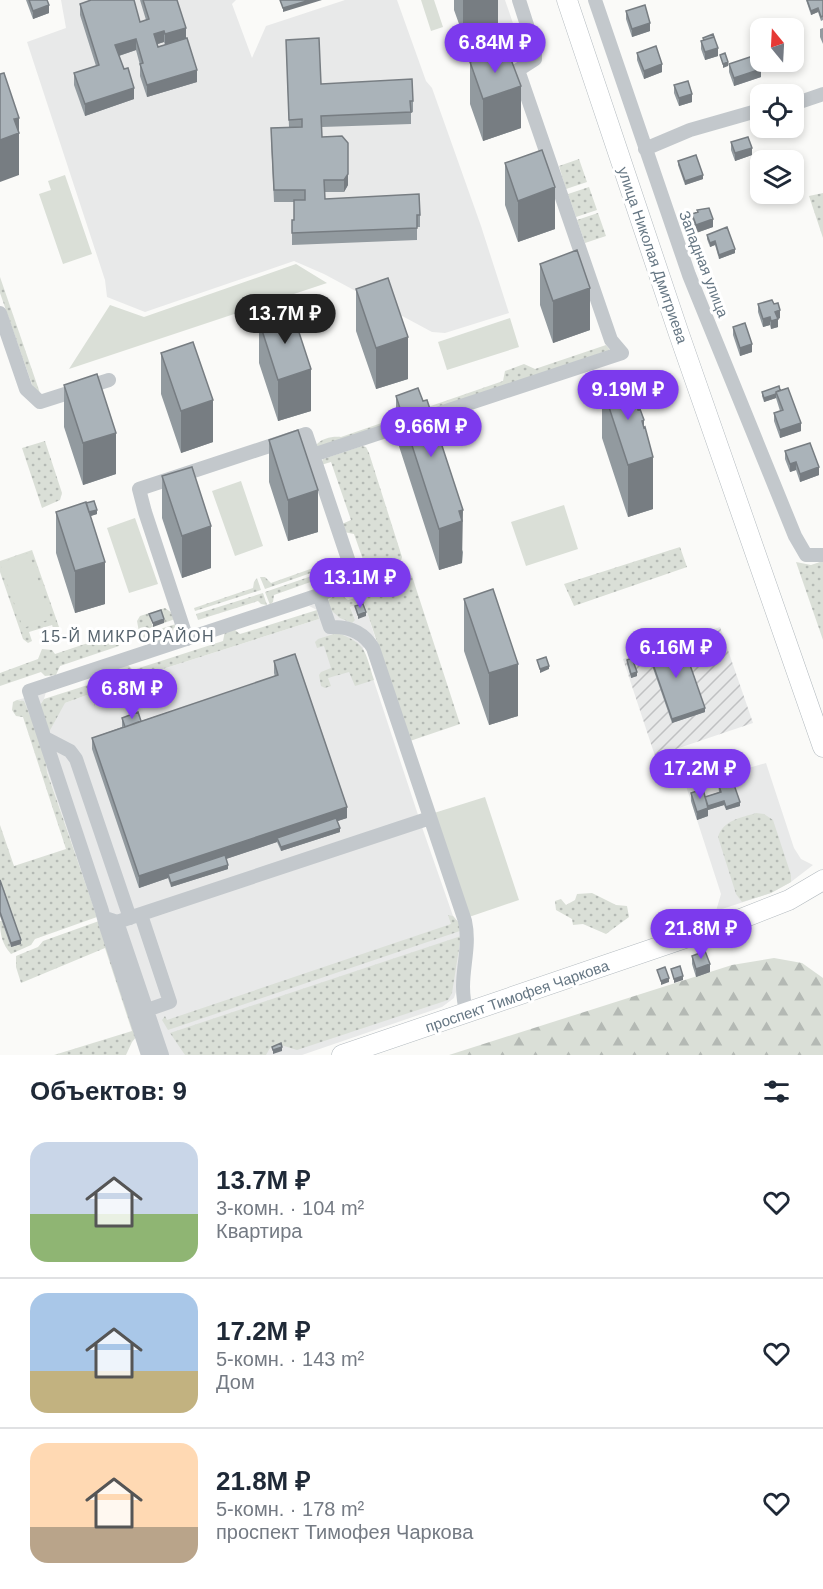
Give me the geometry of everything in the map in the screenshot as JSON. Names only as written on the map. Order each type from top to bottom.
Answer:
[{"type":"main road","name":"улица Николая Дмитриева","points":[[567,0],[679,334],[823,747]]},
{"type":"main road","name":"проспект Тимофея Чаркова","points":[[342,1055],[738,920],[789,900],[823,880]]},
{"type":"street","points":[[313,455],[622,353],[611,340],[518,70],[535,59],[536,50],[519,0]]},
{"type":"street","name":"Западная улица","points":[[595,0],[689,275],[795,536],[806,555],[823,555]]},
{"type":"street","points":[[804,101],[823,94]]},
{"type":"street","points":[[645,149],[690,130],[750,113]]},
{"type":"street","points":[[0,313],[26,389],[40,402],[108,380]]},
{"type":"street","points":[[147,1010],[170,1002],[120,920],[45,738],[29,691],[187,639],[319,595],[350,582],[353,574],[306,434],[139,489],[187,639]]},
{"type":"street","points":[[319,595],[330,627],[350,628],[361,633],[373,648],[460,904],[467,931],[462,992],[467,1013]]},
{"type":"street","points":[[45,738],[70,751],[76,759],[120,920],[162,1055]]},
{"type":"street","points":[[120,920],[430,818]]},
{"type":"street","points":[[120,920],[148,1055]]},
{"type":"shaded area","points":[[61,0],[236,0],[232,4],[252,58],[266,26],[345,0],[397,0],[426,81],[432,88],[509,313],[445,333],[432,332],[324,274],[294,261],[145,312],[107,297],[105,280],[27,42],[66,28]]},
{"type":"shaded area","points":[[490,0],[505,0],[516,32],[467,48],[463,35],[498,23]]},
{"type":"shaded area","points":[[330,599],[326,607],[355,620],[350,607],[364,603],[375,637],[363,648],[453,916],[459,923],[462,937],[457,989],[454,998],[442,1007],[302,1055],[144,1055],[47,771],[45,752],[21,700],[17,700],[46,692],[40,705],[65,703],[87,695],[95,699],[95,705],[103,695],[125,681],[319,619],[317,610],[309,606]]},
{"type":"shaded area","points":[[720,627],[753,723],[655,756],[623,659]]},
{"type":"shaded area","points":[[766,763],[794,848],[801,859],[813,865],[791,882],[771,893],[716,911],[721,894],[686,786]]},
{"type":"green space","points":[[421,0],[434,0],[443,27],[431,31]]},
{"type":"green space","points":[[579,159],[587,182],[566,189],[559,166]]},
{"type":"green space","points":[[65,175],[92,254],[63,264],[39,194],[51,190],[48,181]]},
{"type":"green space","points":[[589,187],[597,210],[576,217],[568,194]]},
{"type":"green space","points":[[823,193],[823,238],[809,196]]},
{"type":"green space","points":[[598,213],[606,236],[585,243],[577,220]]},
{"type":"green space","points":[[296,264],[327,283],[69,369],[110,305],[144,317]]},
{"type":"green space","points":[[0,277],[41,396],[35,393],[0,293]]},
{"type":"green space","points":[[510,318],[519,347],[447,370],[438,342]]},
{"type":"green space","points":[[606,345],[610,350],[316,450],[316,445],[324,439],[341,437],[503,381],[505,371],[524,364],[535,369]]},
{"type":"green space","points":[[45,441],[62,493],[60,500],[42,508],[22,448]]},
{"type":"green space","points":[[362,446],[366,447],[369,453],[402,557],[401,561],[369,572],[354,534],[344,532],[342,524],[351,520],[331,462],[321,465],[323,459]]},
{"type":"green space","points":[[241,481],[263,546],[235,556],[212,491]]},
{"type":"green space","points":[[564,505],[578,549],[526,566],[511,522]]},
{"type":"green space","points":[[135,518],[158,584],[129,593],[107,528]]},
{"type":"green space","points":[[680,547],[687,567],[574,606],[564,584]]},
{"type":"green space","points":[[32,550],[59,627],[55,632],[52,625],[29,632],[32,641],[28,643],[23,639],[0,572],[0,561]]},
{"type":"green space","points":[[29,553],[51,619],[23,628],[0,563]]},
{"type":"green space","points":[[823,561],[823,640],[796,562],[811,565]]},
{"type":"green space","points":[[330,562],[331,566],[265,589],[260,577],[265,577],[271,583]]},
{"type":"green space","points":[[332,569],[333,574],[274,595],[270,605],[265,592]]},
{"type":"green space","points":[[405,571],[412,576],[460,724],[410,741],[364,603],[350,607],[355,620],[352,623],[340,618],[326,606],[331,598],[340,594],[348,600],[373,593],[370,583]]},
{"type":"green space","points":[[257,578],[261,590],[195,611],[194,608],[253,588]]},
{"type":"green space","points":[[263,593],[267,605],[258,601],[198,620],[196,614]]},
{"type":"green space","points":[[165,608],[172,613],[175,619],[164,623],[161,615],[150,618],[153,627],[139,632],[137,621],[140,616]]},
{"type":"green space","points":[[317,610],[319,619],[125,681],[103,695],[94,706],[95,699],[87,695],[65,703],[49,732],[40,705],[44,699],[116,676],[118,668],[127,664],[133,670],[223,641],[225,631],[235,630],[240,634]]},
{"type":"green space","points":[[176,624],[177,630],[166,640],[157,643],[143,641],[141,635]]},
{"type":"green space","points":[[337,633],[360,645],[369,662],[374,680],[355,686],[349,672],[328,678],[331,686],[325,688],[321,686],[319,675],[331,668],[324,646],[317,648],[315,642]]},
{"type":"green space","points":[[115,634],[119,646],[60,666],[56,675],[45,676],[41,672],[0,686],[0,673],[38,659],[42,649],[52,650],[55,654]]},
{"type":"green space","points":[[24,701],[45,752],[47,772],[97,917],[35,939],[31,945],[11,954],[0,930],[0,921],[2,921],[11,947],[0,884],[0,825],[14,866],[66,849],[23,717],[16,716],[12,710],[13,702]]},
{"type":"green space","points":[[485,797],[519,900],[469,917],[434,813]]},
{"type":"green space","points":[[756,813],[764,814],[773,820],[791,875],[791,882],[771,893],[742,902],[736,894],[718,837],[720,831],[728,823]]},
{"type":"green space","points":[[592,893],[616,905],[627,906],[629,917],[606,934],[583,924],[573,925],[572,919],[556,910],[555,901],[561,899],[566,905],[575,900],[577,894]]},
{"type":"green space","points":[[448,915],[453,916],[459,923],[460,931],[168,1030],[162,1020],[165,1016],[167,1020],[451,924]]},
{"type":"green space","points":[[99,921],[137,1036],[126,1055],[54,1055],[132,1031],[105,948],[21,983],[16,967],[16,956],[38,947],[43,941]]},
{"type":"green space","points":[[461,936],[452,993],[448,1000],[297,1050],[281,1045],[270,1048],[266,1055],[185,1055],[170,1033]]},
{"type":"green space","points":[[774,958],[802,963],[823,978],[823,1055],[449,1055],[732,965]]},
{"type":"building","points":[[29,0],[47,0],[49,5],[33,11]]},
{"type":"building","points":[[91,0],[134,0],[140,22],[149,19],[143,0],[177,0],[186,28],[165,34],[164,31],[154,34],[158,47],[187,38],[197,70],[147,85],[140,64],[143,63],[136,39],[115,45],[124,69],[128,68],[134,88],[85,104],[74,73],[99,65],[80,4]]},
{"type":"building","points":[[280,0],[310,0],[283,8]]},
{"type":"building","points":[[807,0],[823,0],[823,16],[821,17],[818,8],[811,11]]},
{"type":"building","points":[[645,5],[650,23],[632,29],[626,11]]},
{"type":"building","points":[[713,34],[714,37],[704,40],[703,38]]},
{"type":"building","points":[[714,37],[718,48],[705,52],[701,41]]},
{"type":"building","points":[[319,38],[321,84],[412,79],[413,101],[410,101],[411,112],[321,116],[322,137],[342,136],[348,143],[348,174],[344,180],[324,180],[325,199],[419,194],[420,215],[417,215],[417,228],[292,233],[294,200],[305,200],[305,190],[274,190],[271,128],[302,127],[302,119],[289,120],[286,40]]},
{"type":"building","points":[[656,46],[662,64],[644,71],[637,53]]},
{"type":"building","points":[[507,49],[521,86],[483,99],[470,62]]},
{"type":"building","points":[[725,53],[728,62],[723,64],[720,55]]},
{"type":"building","points":[[750,57],[750,72],[752,72],[734,78],[729,64]]},
{"type":"building","points":[[4,73],[19,118],[14,119],[19,133],[0,140],[0,74]]},
{"type":"building","points":[[688,81],[692,94],[679,98],[674,85]]},
{"type":"building","points":[[748,137],[752,148],[735,153],[731,142]]},
{"type":"building","points":[[542,150],[555,187],[518,201],[505,163]]},
{"type":"building","points":[[696,155],[703,175],[685,181],[678,161]]},
{"type":"building","points":[[709,208],[713,219],[696,225],[692,214],[698,212],[697,210]]},
{"type":"building","points":[[727,227],[735,249],[719,255],[715,241],[710,243],[707,235]]},
{"type":"building","points":[[577,250],[590,288],[553,301],[540,264]]},
{"type":"building","points":[[388,278],[408,337],[376,348],[356,289]]},
{"type":"building","points":[[772,300],[774,304],[778,303],[780,310],[775,312],[778,319],[771,321],[770,317],[763,319],[758,304]]},
{"type":"building","points":[[292,311],[311,369],[278,380],[259,321]]},
{"type":"building","points":[[745,323],[752,344],[740,348],[733,327]]},
{"type":"building","points":[[193,342],[213,400],[181,411],[161,353]]},
{"type":"building","points":[[97,374],[116,433],[83,443],[64,385]]},
{"type":"building","points":[[627,377],[629,384],[631,383],[638,410],[640,409],[644,420],[642,421],[653,457],[628,465],[602,386]]},
{"type":"building","points":[[779,386],[780,390],[776,394],[764,398],[762,392]]},
{"type":"building","points":[[418,388],[423,401],[427,400],[463,510],[459,511],[462,521],[439,529],[396,396]]},
{"type":"building","points":[[788,388],[801,423],[780,430],[774,413],[783,410],[776,392]]},
{"type":"building","points":[[298,430],[318,490],[288,500],[269,440]]},
{"type":"building","points":[[810,443],[819,467],[800,474],[796,462],[790,464],[785,451]]},
{"type":"building","points":[[192,467],[211,526],[182,536],[162,476]]},
{"type":"building","points":[[94,501],[97,510],[89,512],[86,503]]},
{"type":"building","points":[[86,502],[105,562],[75,571],[56,512]]},
{"type":"building","points":[[493,589],[518,664],[489,673],[464,599]]},
{"type":"building","points":[[363,604],[366,612],[358,615],[355,606]]},
{"type":"building","points":[[161,610],[164,619],[153,623],[149,614]]},
{"type":"building","points":[[681,639],[705,708],[672,719],[648,650]]},
{"type":"building","points":[[295,654],[347,807],[139,876],[92,738],[278,675],[274,661]]},
{"type":"building","points":[[546,657],[549,666],[540,669],[537,660]]},
{"type":"building","points":[[632,658],[637,672],[631,674],[627,660]]},
{"type":"building","points":[[138,712],[141,721],[125,727],[122,718]]},
{"type":"building","points":[[732,779],[740,802],[726,807],[724,801],[708,806],[705,797],[721,792],[718,783]]},
{"type":"building","points":[[703,789],[708,808],[697,812],[691,793]]},
{"type":"building","points":[[336,818],[340,828],[281,847],[277,838]]},
{"type":"building","points":[[225,855],[228,865],[171,883],[168,874]]},
{"type":"building","points":[[0,880],[21,940],[11,943],[0,912]]},
{"type":"building","points":[[705,951],[710,964],[696,969],[692,956]]},
{"type":"building","points":[[680,966],[683,976],[674,979],[671,969]]},
{"type":"building","points":[[665,967],[669,978],[661,981],[657,970]]},
{"type":"building","points":[[281,1043],[282,1047],[273,1050],[272,1047]]},
{"type":"district","name":"15-Й МИКРОРАЙОН","points":[[128,636]]}]
